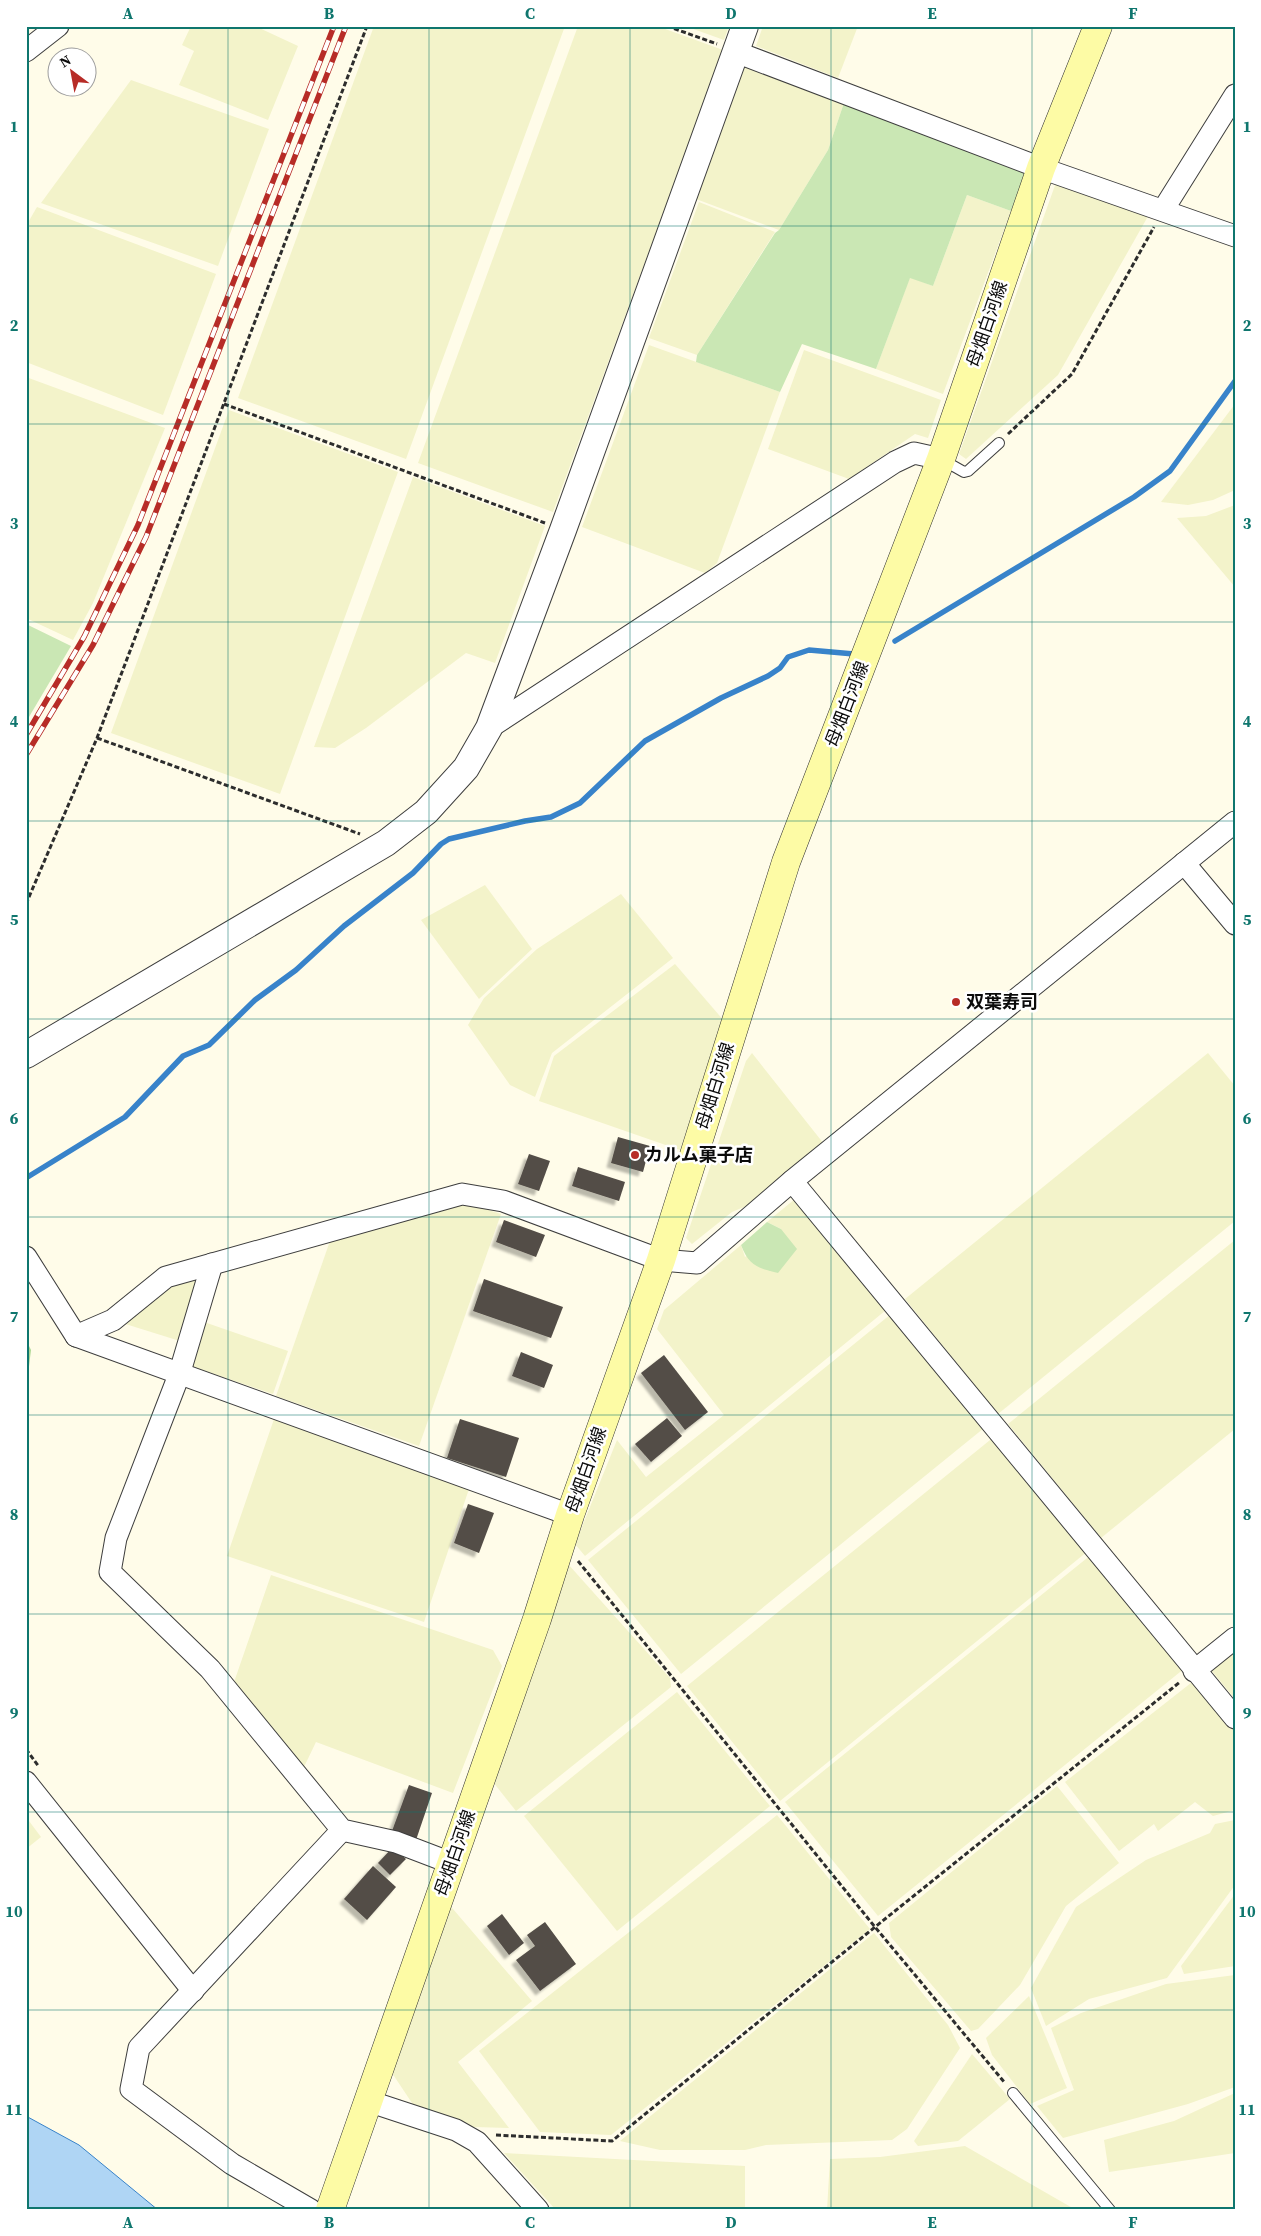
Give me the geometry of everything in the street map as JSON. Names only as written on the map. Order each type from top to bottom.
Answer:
[{"type":"main road","name":"母畑白河線","points":[[330,2210],[537,1619],[570,1515],[661,1260],[786,862],[940,459],[1041,168],[1098,26]]},
{"type":"street","points":[[26,51],[58,26]]},
{"type":"street","points":[[26,1055],[386,843],[426,812],[466,768],[489,728],[746,26]]},
{"type":"street","points":[[736,52],[1041,168],[1235,236]]},
{"type":"street","points":[[1163,210],[1235,95]]},
{"type":"street","points":[[489,728],[895,462],[914,453],[940,459]]},
{"type":"street","points":[[76,1336],[113,1320],[166,1277],[462,1194],[503,1201],[661,1260],[696,1263],[792,1181],[1235,822]]},
{"type":"street","points":[[1184,863],[1235,924]]},
{"type":"street","points":[[792,1181],[1194,1671],[1235,1718]]},
{"type":"street","points":[[26,1257],[76,1336],[570,1515]]},
{"type":"street","points":[[212,1264],[179,1374],[116,1538],[110,1572],[210,1668],[342,1830],[396,1842],[451,1863]]},
{"type":"street","points":[[1194,1671],[1235,1638]]},
{"type":"street","points":[[26,1782],[193,1991]]},
{"type":"street","points":[[311,2210],[232,2164],[131,2089],[139,2048],[342,1830]]},
{"type":"street","points":[[368,2101],[456,2130],[477,2142],[538,2210]]},
{"type":"lane","points":[[940,459],[964,472],[968,471],[999,443]]},
{"type":"lane","points":[[1013,2093],[1110,2210]]},
{"type":"path","points":[[26,904],[97,738],[367,26]]},
{"type":"path","points":[[667,26],[736,52]]},
{"type":"path","points":[[999,443],[1072,374],[1163,210]]},
{"type":"path","points":[[224,404],[563,530]]},
{"type":"path","points":[[97,738],[386,843]]},
{"type":"path","points":[[561,1545],[582,1565],[875,1927],[1013,2093]]},
{"type":"path","points":[[477,2142],[483,2134],[612,2141],[1194,1671]]},
{"type":"green space","points":[[191,26],[255,26],[298,46],[268,120],[179,85],[194,51],[182,45]]},
{"type":"green space","points":[[374,26],[565,26],[406,459],[238,398]]},
{"type":"green space","points":[[578,26],[657,26],[723,50],[553,512],[418,463]]},
{"type":"green space","points":[[685,26],[729,26],[724,40]]},
{"type":"green space","points":[[763,26],[858,26],[838,78],[756,46]]},
{"type":"green space","points":[[747,60],[846,97],[828,150],[779,230],[696,199]]},
{"type":"green space","points":[[131,80],[269,129],[218,266],[41,203]]},
{"type":"green space","points":[[846,97],[1028,167],[1011,211],[967,195],[933,286],[910,278],[876,369],[802,344],[780,392],[696,362],[697,355],[775,233],[779,230],[828,150]]},
{"type":"green space","points":[[1058,177],[1151,211],[1058,375],[966,459],[959,454]]},
{"type":"green space","points":[[967,195],[1011,211],[943,394],[876,369],[910,277],[933,286]]},
{"type":"green space","points":[[699,202],[775,232],[697,355],[649,338]]},
{"type":"green space","points":[[37,207],[216,274],[163,415],[26,362],[26,226]]},
{"type":"green space","points":[[649,345],[780,392],[717,563],[705,573],[582,527]]},
{"type":"green space","points":[[804,350],[941,400],[928,438],[915,434],[849,479],[768,449]]},
{"type":"green space","points":[[26,377],[165,428],[93,603],[73,640],[26,618]]},
{"type":"green space","points":[[1235,404],[1235,490],[1213,500],[1188,505],[1161,502]]},
{"type":"green space","points":[[229,410],[398,472],[280,794],[111,733]]},
{"type":"green space","points":[[413,477],[545,526],[495,663],[466,653],[366,728],[335,748],[314,747]]},
{"type":"green space","points":[[1235,505],[1235,587],[1177,518],[1206,516]]},
{"type":"green space","points":[[26,624],[71,646],[26,722]]},
{"type":"green space","points":[[485,885],[532,949],[479,999],[421,920]]},
{"type":"green space","points":[[621,894],[673,958],[552,1053],[535,1097],[510,1085],[468,1025],[484,998],[537,949]]},
{"type":"green space","points":[[675,964],[725,1022],[680,1150],[539,1101],[554,1056]]},
{"type":"green space","points":[[752,1053],[824,1144],[751,1204],[732,1212],[692,1244],[686,1238],[746,1061]]},
{"type":"green space","points":[[1208,1053],[1235,1086],[1235,1221],[998,1414],[905,1299]]},
{"type":"green space","points":[[801,1194],[891,1306],[585,1556],[575,1544],[617,1440],[646,1477],[724,1415],[657,1329],[664,1310],[741,1245],[745,1257],[781,1229],[767,1222]]},
{"type":"green space","points":[[461,1201],[501,1214],[419,1446],[276,1396],[331,1238]]},
{"type":"green space","points":[[767,1222],[781,1229],[797,1249],[778,1273],[751,1262],[741,1245]]},
{"type":"green space","points":[[1235,1240],[1235,1429],[1101,1538],[1008,1424]]},
{"type":"green space","points":[[203,1273],[183,1342],[119,1322],[151,1293]]},
{"type":"green space","points":[[896,1310],[989,1424],[681,1674],[588,1560]]},
{"type":"green space","points":[[204,1322],[288,1351],[273,1394],[188,1365]]},
{"type":"green space","points":[[26,1340],[31,1350],[26,1391]]},
{"type":"green space","points":[[274,1419],[470,1486],[424,1622],[227,1556]]},
{"type":"green space","points":[[995,1436],[1088,1551],[780,1801],[687,1686]]},
{"type":"green space","points":[[1092,1554],[1185,1668],[878,1916],[785,1802]]},
{"type":"green space","points":[[568,1564],[670,1678],[671,1687],[516,1811],[493,1782]]},
{"type":"green space","points":[[271,1575],[493,1650],[502,1666],[453,1793],[316,1742],[304,1767],[233,1685]]},
{"type":"green space","points":[[1235,1643],[1235,1699],[1207,1665]]},
{"type":"green space","points":[[1196,1679],[1235,1726],[1235,1810],[1213,1816],[1195,1802],[1158,1831],[1154,1824],[1119,1851],[1065,1782]]},
{"type":"green space","points":[[677,1692],[770,1806],[617,1931],[524,1816]]},
{"type":"green space","points":[[1057,1786],[1119,1863],[1066,1906],[1020,1985],[978,2029],[971,2031],[891,1937],[889,1923]]},
{"type":"green space","points":[[777,1815],[870,1929],[611,2135],[540,2132],[479,2051]]},
{"type":"green space","points":[[26,1817],[41,1837],[26,1849]]},
{"type":"green space","points":[[1235,1820],[1235,1885],[1167,1978],[1089,1999],[1046,2026],[1031,1988],[1076,1907],[1146,1860],[1210,1833],[1215,1824]]},
{"type":"green space","points":[[1235,1894],[1235,1966],[1184,1974],[1181,1966]]},
{"type":"green space","points":[[447,1902],[532,2001],[458,2062],[509,2128],[474,2127],[414,2106],[390,2070]]},
{"type":"green space","points":[[874,1933],[948,2025],[960,2048],[907,2129],[892,2140],[766,2145],[745,2150],[660,2150],[620,2141]]},
{"type":"green space","points":[[1235,1975],[1235,2087],[1188,2104],[1063,2138],[1037,2106],[1074,2090],[1051,2028],[1081,2013],[1166,1984]]},
{"type":"green space","points":[[1029,1996],[1067,2088],[1030,2104],[992,2055],[986,2038]]},
{"type":"green space","points":[[972,2054],[1010,2099],[958,2141],[918,2146],[914,2141]]},
{"type":"green space","points":[[1235,2093],[1235,2153],[1109,2172],[1104,2140],[1174,2121]]},
{"type":"green space","points":[[965,2146],[1076,2210],[827,2210],[830,2159],[880,2157]]},
{"type":"green space","points":[[504,2153],[745,2166],[745,2210],[556,2210]]},
{"type":"water","points":[[26,2116],[79,2145],[158,2210],[26,2210]]},
{"type":"building","points":[[618,1137],[650,1146],[643,1172],[611,1163]]},
{"type":"building","points":[[529,1154],[550,1161],[539,1191],[518,1184]]},
{"type":"building","points":[[578,1167],[625,1182],[619,1201],[572,1186]]},
{"type":"building","points":[[504,1220],[545,1235],[536,1257],[496,1242]]},
{"type":"building","points":[[484,1279],[563,1307],[551,1338],[473,1311]]},
{"type":"building","points":[[521,1352],[553,1365],[544,1388],[512,1376]]},
{"type":"building","points":[[664,1355],[708,1412],[685,1430],[641,1373]]},
{"type":"building","points":[[667,1418],[682,1436],[651,1462],[635,1444]]},
{"type":"building","points":[[460,1419],[519,1438],[506,1477],[447,1458]]},
{"type":"building","points":[[468,1504],[494,1513],[479,1553],[454,1543]]},
{"type":"building","points":[[409,1785],[432,1793],[416,1840],[392,1831]]},
{"type":"building","points":[[393,1847],[406,1859],[390,1875],[378,1863]]},
{"type":"building","points":[[373,1866],[396,1887],[367,1920],[344,1899]]},
{"type":"building","points":[[502,1914],[524,1943],[509,1955],[487,1926]]},
{"type":"building","points":[[545,1922],[576,1964],[540,1991],[516,1960],[535,1946],[527,1935]]},
{"type":"waterway","points":[[895,641],[1134,497],[1170,471],[1235,381]]},
{"type":"waterway","points":[[26,1178],[125,1117],[183,1056],[209,1045],[255,1000],[296,970],[344,926],[413,873],[441,844],[449,839],[525,821],[551,817],[580,803],[645,741],[721,698],[768,676],[780,668],[788,657],[809,650],[854,654]]},
{"type":"railway","points":[[26,735],[84,637],[138,525],[334,26]]},
{"type":"railway","points":[[26,755],[93,645],[146,537],[346,26]]},
{"type":"place","name":"双葉寿司","points":[[956,1002]]},
{"type":"place","name":"カルム菓子店","points":[[635,1155]]}]
